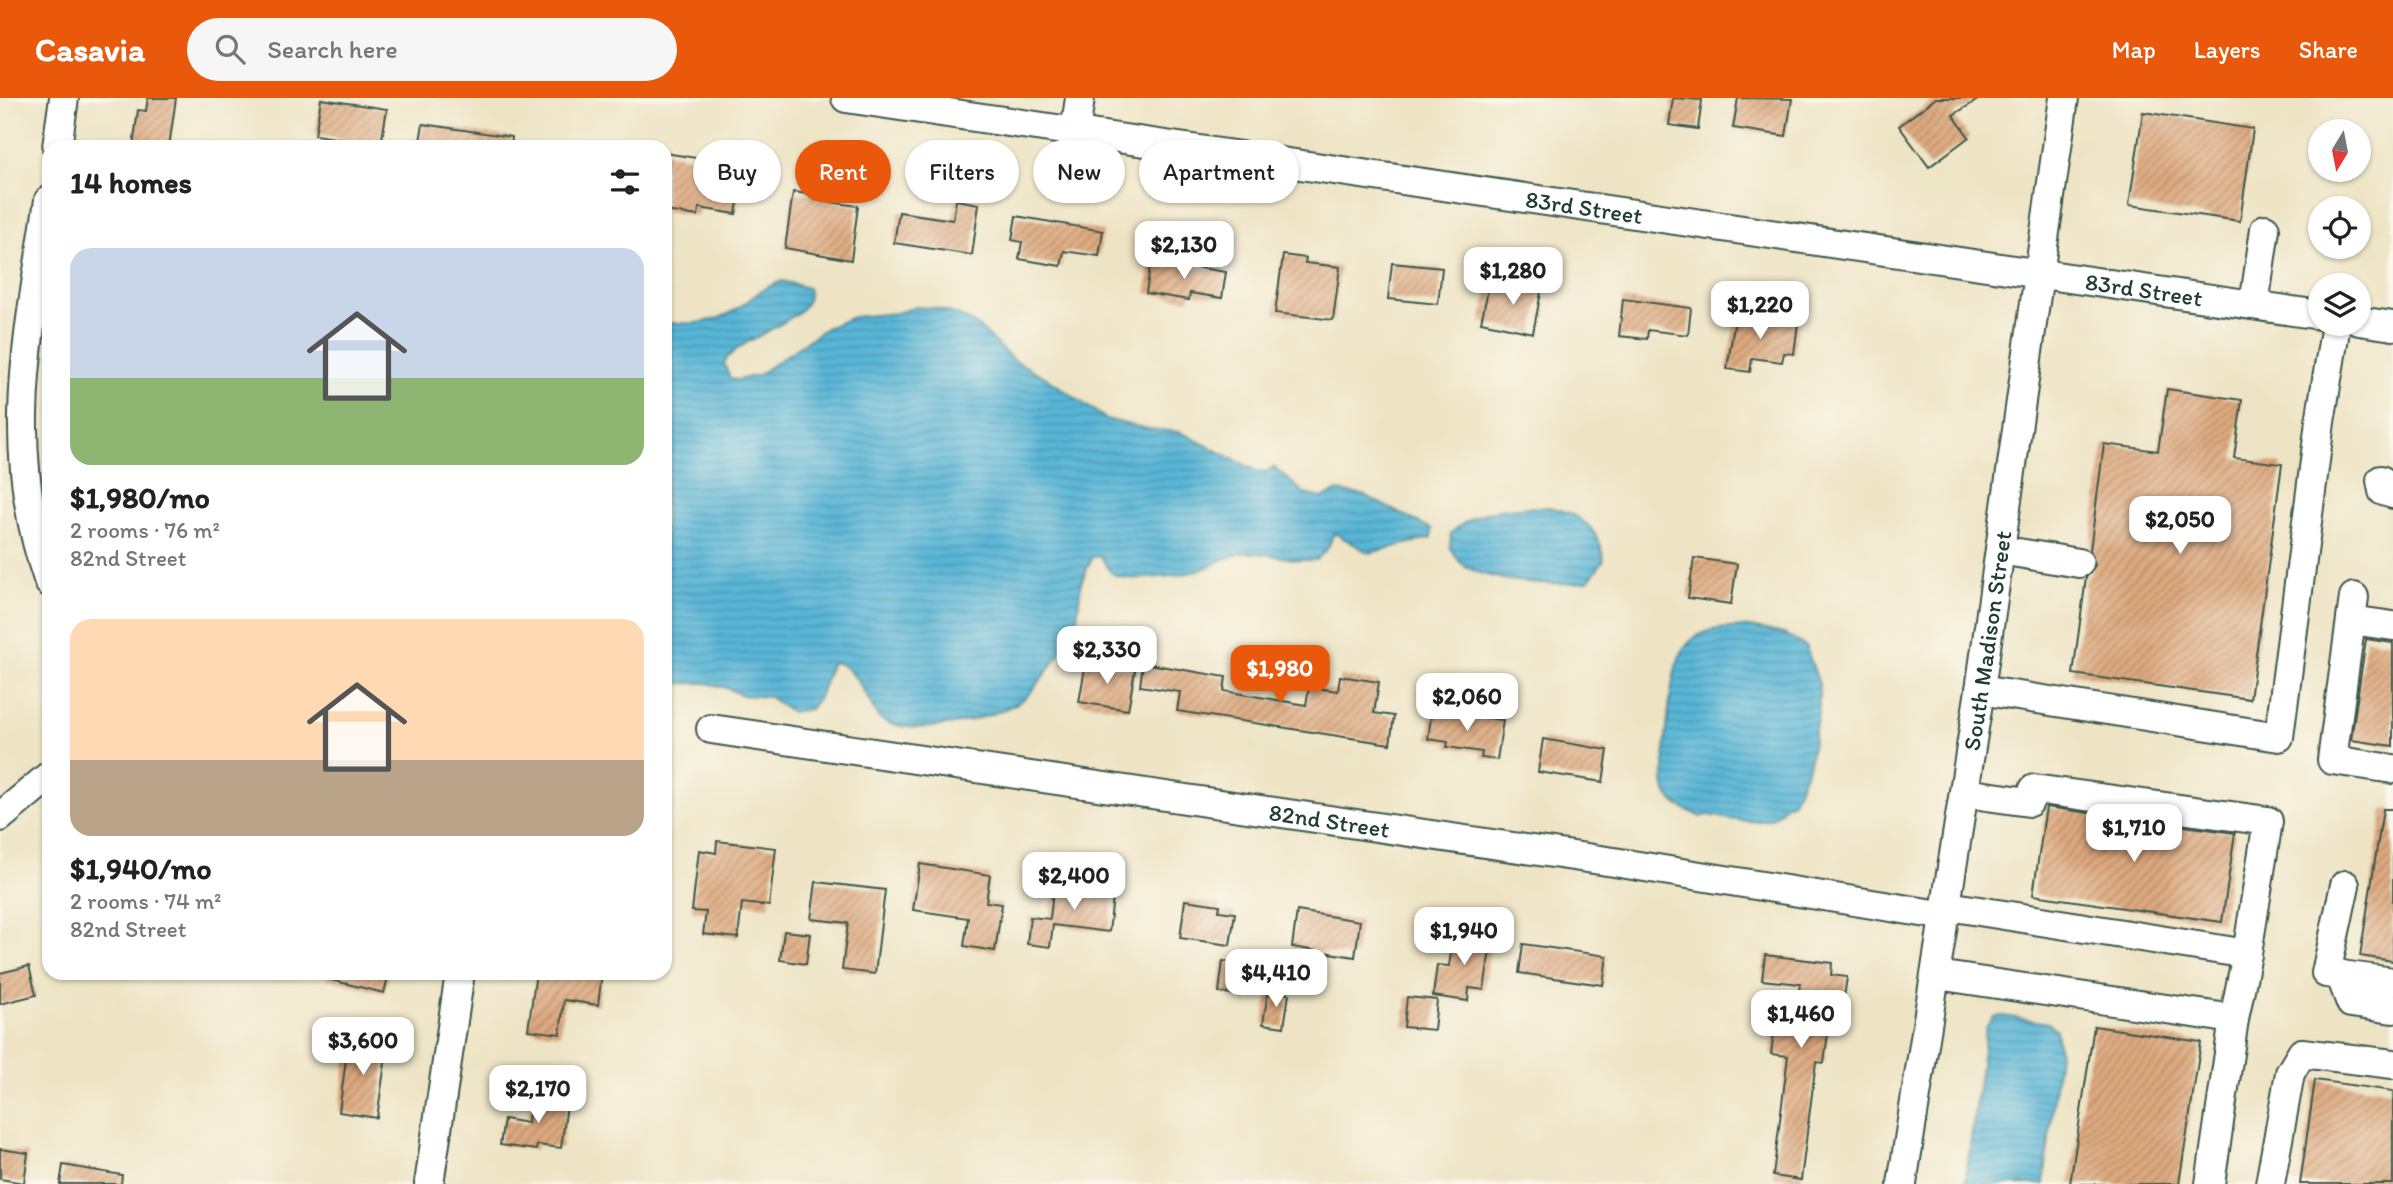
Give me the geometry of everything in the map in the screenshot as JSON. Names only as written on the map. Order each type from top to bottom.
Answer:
[{"type":"street","points":[[58,140],[64,98]]},
{"type":"street","name":"83rd Street","points":[[846,98],[2308,313]]},
{"type":"street","points":[[1075,133],[1080,98]]},
{"type":"street","name":"South Madison Street","points":[[1902,1184],[1965,793],[2065,98]]},
{"type":"street","points":[[2254,305],[2265,229]]},
{"type":"street","points":[[42,247],[24,367],[21,442],[27,504],[42,557]]},
{"type":"street","points":[[2371,323],[2393,326]]},
{"type":"street","points":[[1980,690],[2279,737],[2320,422],[2334,336]]},
{"type":"street","points":[[2000,550],[2079,563]]},
{"type":"street","points":[[2393,626],[2353,609],[2332,760],[2393,769]]},
{"type":"street","name":"82nd Street","points":[[711,729],[2247,954]]},
{"type":"street","points":[[0,817],[42,782]]},
{"type":"street","points":[[1965,793],[2029,802],[2034,789],[2268,821],[2234,1019],[2210,1184]]},
{"type":"street","points":[[2345,885],[2326,973],[2393,982]]},
{"type":"street","points":[[2340,974],[2351,1003],[2393,1009]]},
{"type":"street","points":[[1937,975],[2234,1019]]},
{"type":"street","points":[[429,1184],[459,980]]},
{"type":"street","points":[[2270,1184],[2290,1073],[2302,1053],[2393,1064]]},
{"type":"water","points":[[782,281],[808,288],[808,299],[802,309],[790,318],[732,353],[724,363],[730,379],[738,380],[758,375],[826,328],[853,317],[897,313],[915,307],[935,308],[960,316],[978,326],[1012,359],[1047,378],[1106,419],[1148,429],[1180,432],[1257,471],[1265,472],[1274,467],[1305,494],[1322,498],[1338,491],[1363,495],[1432,529],[1432,538],[1369,553],[1334,533],[1328,548],[1316,560],[1245,553],[1233,555],[1200,570],[1143,578],[1113,574],[1101,556],[1092,557],[1081,583],[1077,619],[1065,636],[1066,646],[1033,690],[1009,707],[950,725],[909,727],[891,724],[878,717],[854,676],[840,664],[832,662],[819,697],[810,709],[792,712],[769,697],[742,695],[705,683],[672,684],[672,323],[710,321],[727,315],[769,286]]},
{"type":"water","points":[[1549,507],[1579,518],[1598,539],[1604,560],[1588,581],[1559,584],[1502,579],[1470,568],[1459,561],[1450,547],[1451,533],[1474,517],[1497,510]]},
{"type":"water","points":[[1750,627],[1785,634],[1806,647],[1819,684],[1819,707],[1809,764],[1793,802],[1784,806],[1770,819],[1749,821],[1707,815],[1702,817],[1675,803],[1665,789],[1667,731],[1676,667],[1687,645],[1699,635],[1720,629]]},
{"type":"water","points":[[2004,1016],[2048,1023],[2056,1029],[2059,1053],[2044,1184],[1965,1184],[1986,1027],[1993,1017]]},
{"type":"building","points":[[148,98],[176,98],[170,140],[134,140],[138,110],[146,111]]},
{"type":"building","points":[[1673,98],[1702,100],[1698,129],[1669,125]]},
{"type":"building","points":[[1738,98],[1792,99],[1786,136],[1733,128]]},
{"type":"building","points":[[1936,98],[1981,98],[1953,115],[1969,137],[1929,167],[1899,126]]},
{"type":"building","points":[[321,99],[387,109],[382,140],[348,140],[315,135]]},
{"type":"building","points":[[2143,112],[2253,129],[2240,221],[2129,205]]},
{"type":"building","points":[[423,124],[512,137],[512,140],[420,140]]},
{"type":"building","points":[[672,154],[693,157],[693,203],[738,203],[736,214],[699,208],[698,216],[672,212]]},
{"type":"building","points":[[793,192],[795,203],[858,206],[851,260],[785,248]]},
{"type":"building","points":[[956,203],[979,204],[972,255],[894,243],[899,212],[953,220]]},
{"type":"building","points":[[1016,216],[1103,231],[1099,256],[1064,251],[1061,266],[1019,259],[1022,242],[1012,240]]},
{"type":"building","points":[[1283,255],[1306,258],[1305,263],[1340,267],[1333,320],[1275,313]]},
{"type":"building","points":[[1151,260],[1226,272],[1222,298],[1190,293],[1189,300],[1146,293]]},
{"type":"building","points":[[1392,263],[1442,268],[1438,304],[1388,299]]},
{"type":"building","points":[[1505,280],[1542,287],[1533,333],[1481,322],[1488,290],[1503,292]]},
{"type":"building","points":[[1623,299],[1691,308],[1688,335],[1648,330],[1647,339],[1619,336]]},
{"type":"building","points":[[1736,313],[1798,323],[1794,354],[1784,353],[1782,362],[1752,358],[1750,372],[1727,369]]},
{"type":"building","points":[[2167,389],[2242,400],[2234,458],[2282,464],[2250,699],[2073,674],[2086,578],[2095,565],[2090,550],[2104,444],[2158,451]]},
{"type":"building","points":[[1694,558],[1737,564],[1731,604],[1688,598]]},
{"type":"building","points":[[2366,639],[2393,643],[2393,746],[2351,740]]},
{"type":"building","points":[[1086,662],[1135,670],[1128,710],[1079,702]]},
{"type":"building","points":[[1143,663],[1226,677],[1224,691],[1306,705],[1309,687],[1338,691],[1340,676],[1379,682],[1374,713],[1394,716],[1390,744],[1177,711],[1180,692],[1140,686]]},
{"type":"building","points":[[1432,710],[1503,720],[1497,760],[1481,758],[1482,752],[1447,747],[1448,742],[1428,739]]},
{"type":"building","points":[[1543,739],[1608,750],[1603,782],[1538,772]]},
{"type":"building","points":[[2046,807],[2235,833],[2222,922],[2033,895]]},
{"type":"building","points":[[2383,809],[2393,809],[2393,961],[2360,956]]},
{"type":"building","points":[[717,841],[776,848],[769,906],[742,903],[738,938],[703,934],[706,912],[692,911],[699,850],[716,853]]},
{"type":"building","points":[[920,864],[990,875],[986,902],[1002,904],[995,951],[964,946],[968,918],[913,910]]},
{"type":"building","points":[[816,882],[885,890],[875,974],[842,970],[848,923],[811,919]]},
{"type":"building","points":[[1054,882],[1114,888],[1109,932],[1053,925],[1050,947],[1027,944],[1030,917],[1050,919]]},
{"type":"building","points":[[1185,900],[1220,905],[1219,911],[1235,913],[1230,945],[1180,938]]},
{"type":"building","points":[[1297,911],[1360,921],[1355,957],[1292,947]]},
{"type":"building","points":[[784,931],[810,934],[806,964],[780,960]]},
{"type":"building","points":[[1454,932],[1492,937],[1484,990],[1469,988],[1468,1001],[1433,996],[1437,965],[1449,966]]},
{"type":"building","points":[[1523,944],[1607,956],[1603,985],[1519,973]]},
{"type":"building","points":[[1765,955],[1832,963],[1831,975],[1847,977],[1843,1005],[1832,1003],[1824,1063],[1816,1062],[1801,1180],[1773,1176],[1788,1056],[1771,1054],[1775,1024],[1795,1026],[1800,984],[1762,980]]},
{"type":"building","points":[[1223,961],[1245,964],[1240,996],[1219,992]]},
{"type":"building","points":[[29,966],[36,995],[0,1004],[0,973]]},
{"type":"building","points":[[331,980],[387,980],[384,993]]},
{"type":"building","points":[[535,980],[601,980],[598,1005],[564,1000],[560,1034],[528,1030]]},
{"type":"building","points":[[1268,991],[1289,994],[1284,1027],[1263,1024]]},
{"type":"building","points":[[1407,997],[1437,1000],[1434,1030],[1404,1027]]},
{"type":"building","points":[[2094,1026],[2201,1042],[2179,1184],[2070,1184]]},
{"type":"building","points":[[349,1036],[388,1042],[377,1118],[339,1112]]},
{"type":"building","points":[[2315,1080],[2393,1091],[2393,1184],[2300,1184]]},
{"type":"building","points":[[538,1093],[568,1098],[561,1148],[537,1145],[536,1150],[500,1145],[504,1119],[528,1123],[529,1110],[536,1110]]},
{"type":"building","points":[[0,1149],[28,1153],[24,1183],[0,1179]]},
{"type":"building","points":[[63,1165],[122,1175],[121,1184],[60,1184]]}]
